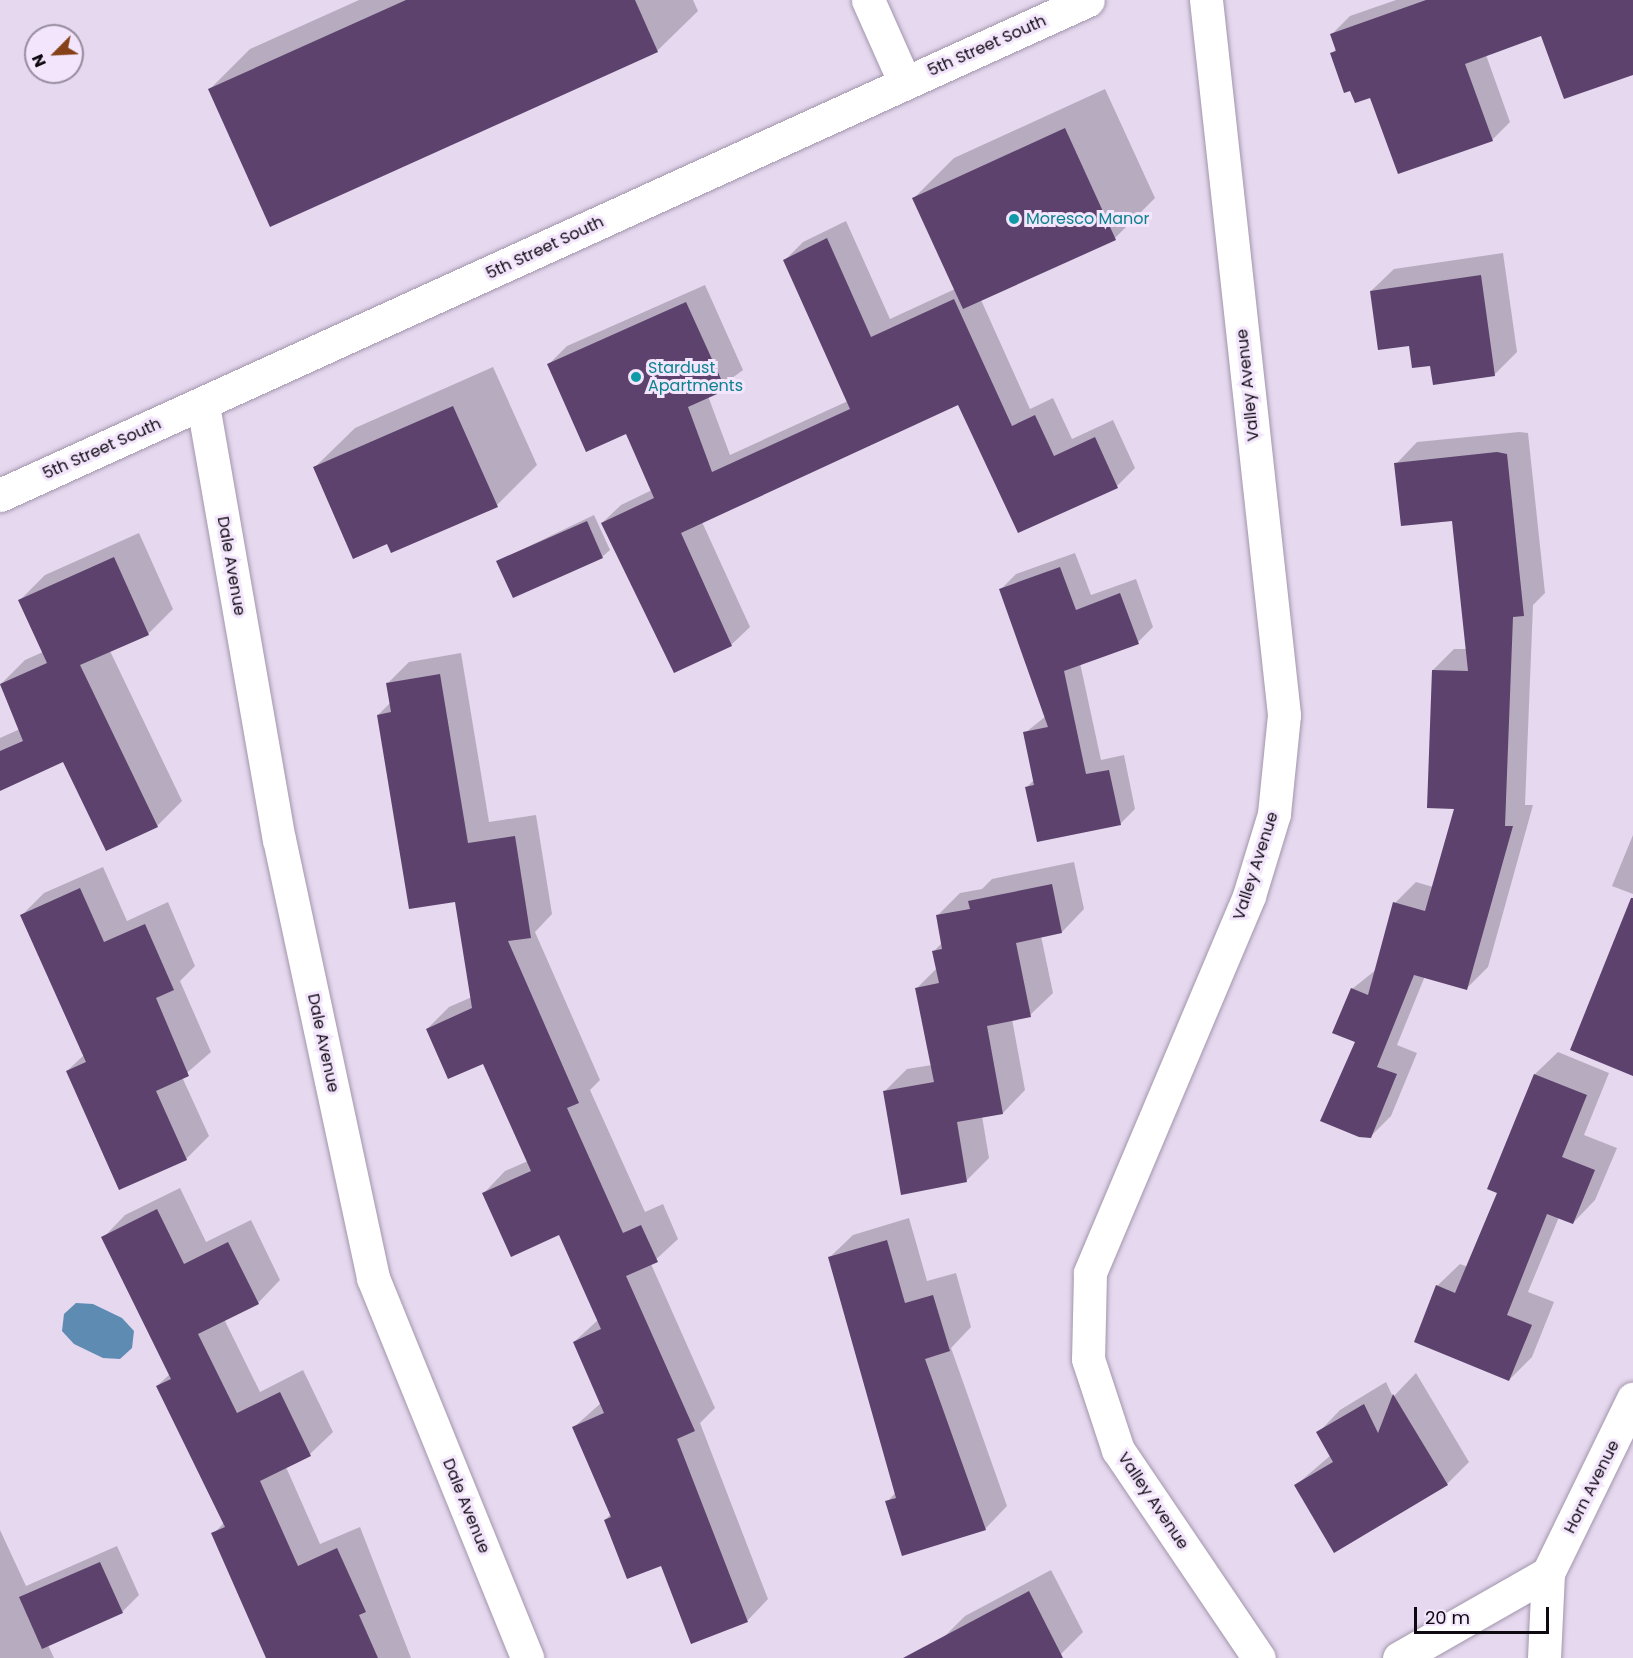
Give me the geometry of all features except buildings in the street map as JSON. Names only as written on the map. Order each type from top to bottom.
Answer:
[{"type":"street","points":[[868,0],[905,83]]},
{"type":"street","name":"5th Street South","points":[[0,495],[203,405],[1088,0]]},
{"type":"street","name":"Valley Avenue","points":[[1206,0],[1284,715],[1274,814],[1249,896],[1090,1273],[1088,1359],[1118,1450],[1259,1658]]},
{"type":"street","name":"Dale Avenue","points":[[203,405],[279,839],[373,1278],[527,1658]]},
{"type":"street","name":"Horn Avenue","points":[[1544,1658],[1548,1573],[1633,1399]]},
{"type":"street","points":[[1399,1658],[1548,1573]]},
{"type":"water","points":[[76,1303],[93,1304],[122,1318],[134,1331],[132,1348],[120,1359],[103,1358],[74,1344],[62,1331],[64,1314]]},
{"type":"place","name":"Moresco Manor","points":[[1014,219]]},
{"type":"place","name":"Stardust Apartments","points":[[636,377]]}]
